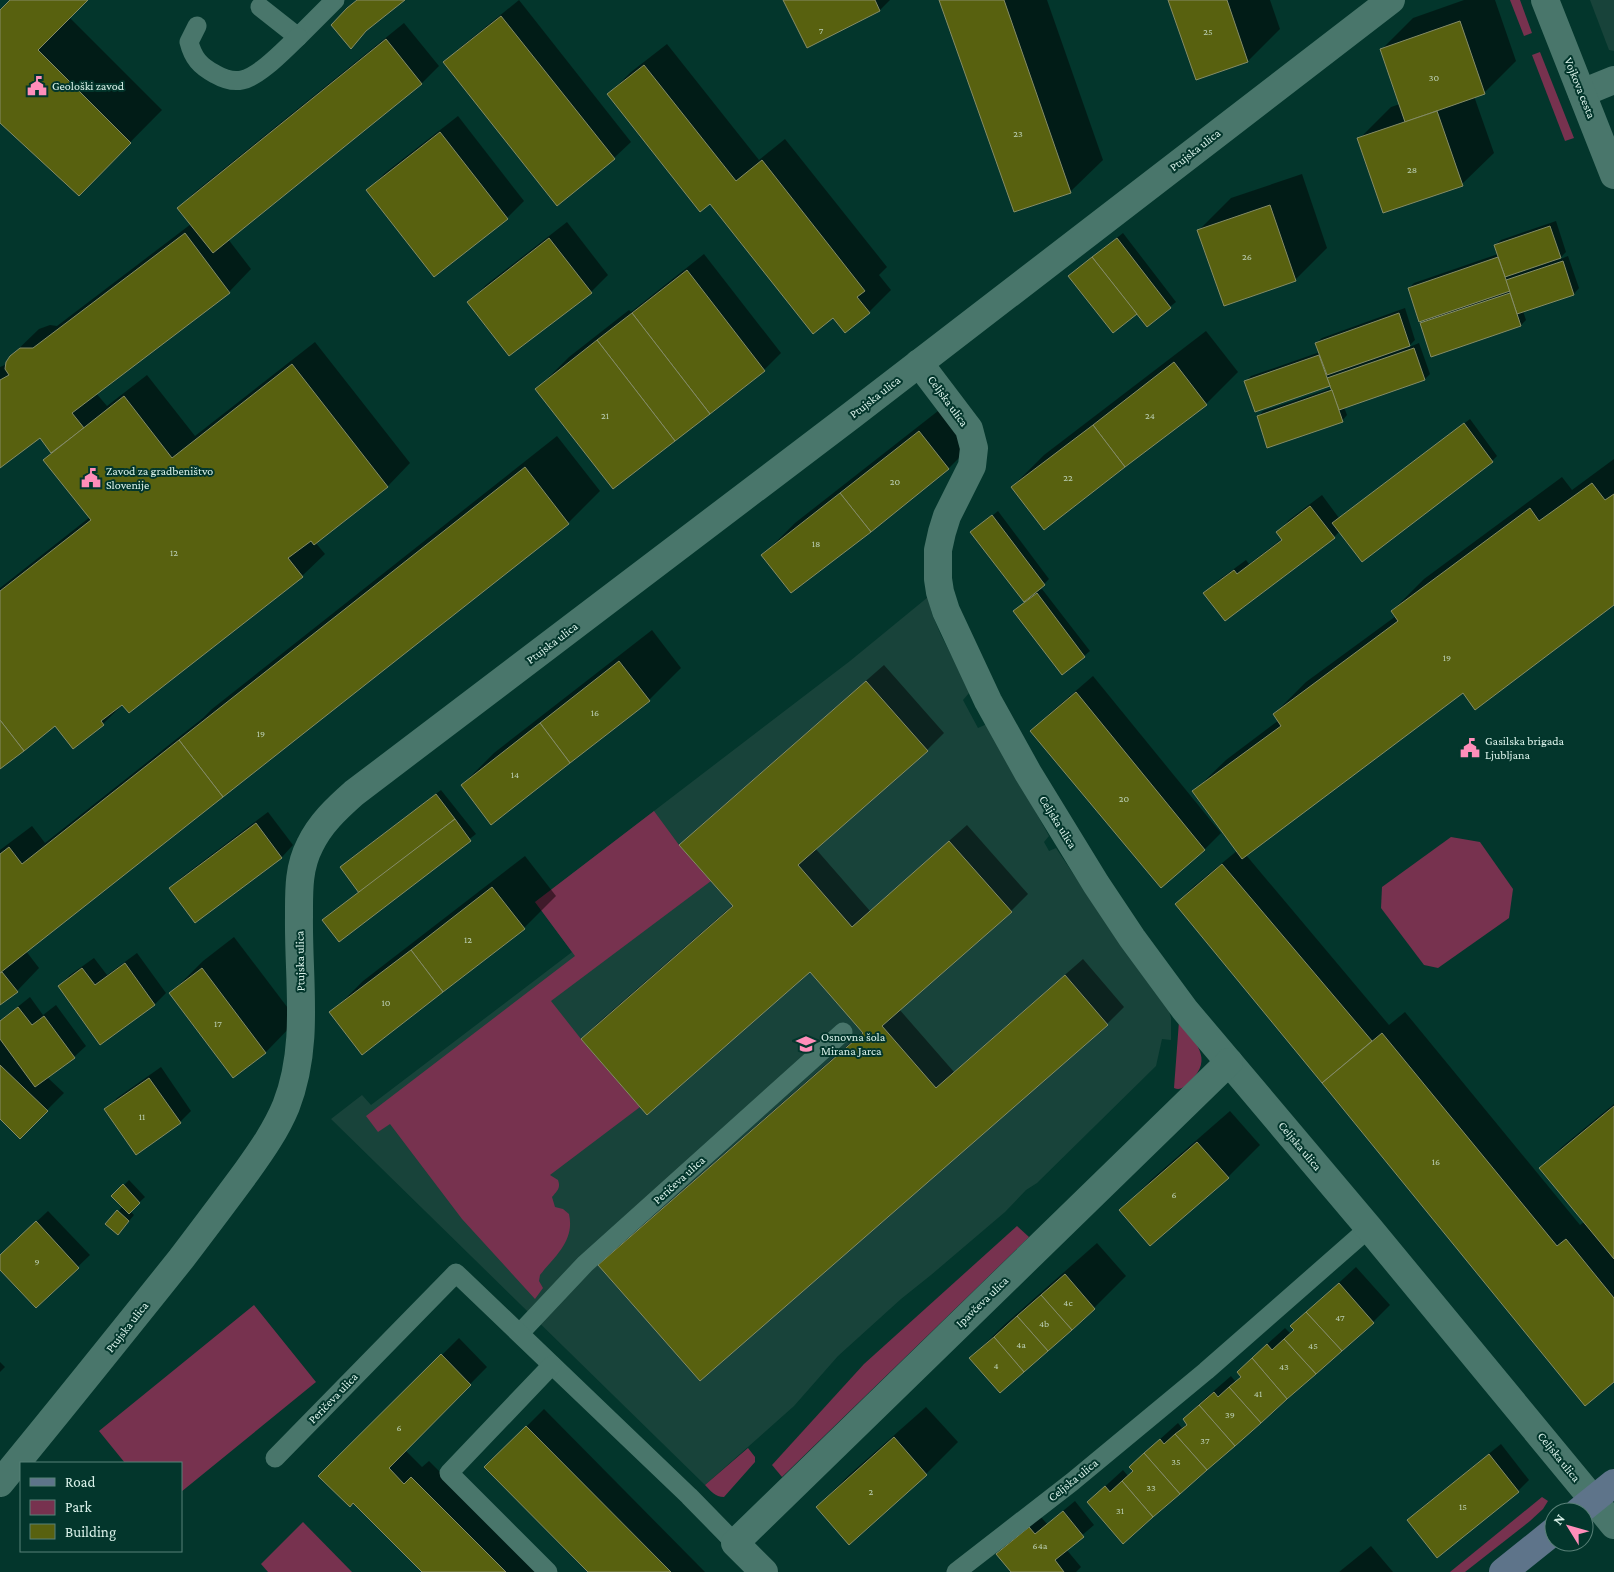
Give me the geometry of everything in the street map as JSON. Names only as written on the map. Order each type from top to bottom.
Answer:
[{"type":"main road","points":[[1503,1572],[1544,1539]]},
{"type":"street","name":"Ptujska ulica","points":[[0,1483],[220,1209],[272,1136],[295,1076],[302,1030],[299,883],[302,867],[309,846],[318,830],[334,810],[1391,0]]},
{"type":"street","name":"Vojkova cesta","points":[[1545,0],[1614,175]]},
{"type":"street","points":[[1582,93],[1614,80]]},
{"type":"street","name":"Celjska ulica","points":[[919,363],[969,430],[974,448],[972,466],[948,516],[938,550],[940,592],[946,611],[988,701],[1028,773],[1096,884],[1132,938],[1180,1002],[1595,1498],[1614,1525]]},
{"type":"street","name":"Ipavčeva ulica","points":[[735,1543],[1229,1062]]},
{"type":"street","name":"Peričeva ulica","points":[[735,1543],[764,1572]]},
{"type":"lane","points":[[197,26],[189,42],[193,56],[206,70],[224,78],[241,81],[260,71],[335,0]]},
{"type":"lane","points":[[260,7],[298,37]]},
{"type":"lane","name":"Peričeva ulica","points":[[520,1334],[585,1264],[843,1032]]},
{"type":"lane","name":"Celjska ulica","points":[[956,1572],[1072,1482],[1184,1390],[1369,1228]]},
{"type":"lane","name":"Peričeva ulica","points":[[275,1458],[456,1273],[735,1543]]},
{"type":"lane","points":[[548,1572],[449,1473],[552,1364]]},
{"type":"shaded area","points":[[1590,0],[1614,0],[1614,51],[1609,50]]},
{"type":"shaded area","name":"Osnovna šola Mirana Jarca","points":[[928,597],[932,614],[941,635],[970,692],[963,700],[978,728],[987,724],[1049,836],[1044,842],[1049,851],[1056,848],[1114,935],[1169,1011],[1171,1018],[1171,1040],[1162,1039],[1156,1066],[1037,1183],[1026,1190],[1005,1212],[901,1299],[838,1356],[794,1406],[705,1485],[331,1119],[362,1095],[371,1105],[572,952],[535,902],[850,661]]},
{"type":"green space","points":[[1510,0],[1520,0],[1532,33],[1524,36]]},
{"type":"green space","points":[[1540,52],[1574,138],[1565,141],[1532,55]]},
{"type":"green space","points":[[654,811],[679,845],[711,881],[551,1001],[640,1107],[550,1175],[558,1180],[559,1183],[557,1191],[552,1197],[555,1207],[563,1209],[569,1214],[570,1224],[569,1232],[562,1247],[540,1275],[539,1281],[543,1288],[535,1299],[462,1219],[390,1124],[378,1132],[366,1116],[575,956],[535,902]]},
{"type":"green space","points":[[1451,837],[1480,842],[1513,889],[1509,918],[1438,968],[1424,965],[1381,908],[1382,887]]},
{"type":"green space","points":[[1179,1021],[1200,1050],[1201,1065],[1197,1073],[1185,1086],[1179,1089],[1174,1088]]},
{"type":"green space","points":[[1017,1226],[1029,1237],[782,1477],[772,1465],[864,1364]]},
{"type":"green space","points":[[254,1305],[316,1382],[182,1491],[182,1462],[124,1462],[99,1431]]},
{"type":"green space","points":[[748,1448],[755,1457],[755,1462],[724,1497],[713,1493],[705,1485]]},
{"type":"green space","points":[[1542,1497],[1548,1501],[1544,1502],[1543,1509],[1530,1521],[1465,1572],[1450,1572]]},
{"type":"green space","points":[[303,1522],[352,1572],[268,1572],[261,1564]]},
{"type":"building","name":"Geološki zavod","points":[[10,0],[88,0],[38,50],[131,143],[79,196],[0,123],[0,10]]},
{"type":"building","points":[[357,0],[405,0],[366,31],[351,49],[331,25]]},
{"type":"building","points":[[783,0],[875,0],[880,11],[807,48]]},
{"type":"building","points":[[939,0],[1004,0],[1071,193],[1014,212]]},
{"type":"building","points":[[1168,0],[1227,0],[1248,62],[1196,80]]},
{"type":"building","points":[[501,16],[615,159],[557,206],[443,62]]},
{"type":"building","points":[[1460,21],[1485,94],[1405,122],[1380,49]]},
{"type":"building","points":[[386,39],[422,84],[213,253],[177,208]]},
{"type":"building","points":[[644,65],[736,181],[762,160],[865,291],[857,297],[870,313],[845,333],[833,318],[813,334],[710,204],[700,212],[607,94]]},
{"type":"building","points":[[1437,111],[1463,186],[1383,213],[1357,138]]},
{"type":"building","points":[[440,132],[508,219],[434,277],[366,190]]},
{"type":"building","points":[[1270,205],[1296,281],[1224,306],[1197,230]]},
{"type":"building","points":[[1550,226],[1561,258],[1505,277],[1494,245]]},
{"type":"building","points":[[185,233],[230,293],[72,413],[84,428],[51,453],[40,438],[0,468],[0,380],[9,375],[5,369],[6,362],[10,356],[20,348],[33,348]]},
{"type":"building","points":[[549,238],[592,293],[509,356],[467,302]]},
{"type":"building","points":[[1117,238],[1171,308],[1147,327],[1092,257]]},
{"type":"building","points":[[1092,257],[1137,314],[1113,333],[1068,276]]},
{"type":"building","points":[[1498,257],[1510,291],[1419,322],[1408,288]]},
{"type":"building","points":[[1563,261],[1574,295],[1517,314],[1506,280]]},
{"type":"building","points":[[687,270],[765,371],[710,414],[632,313]]},
{"type":"building","points":[[1510,293],[1521,326],[1431,357],[1420,323]]},
{"type":"building","points":[[632,313],[710,414],[675,441],[597,340]]},
{"type":"building","points":[[1399,313],[1410,346],[1327,375],[1315,343]]},
{"type":"building","points":[[597,340],[675,441],[613,489],[535,389]]},
{"type":"building","points":[[1414,348],[1425,380],[1339,410],[1327,378]]},
{"type":"building","points":[[1319,355],[1330,386],[1255,412],[1244,381]]},
{"type":"building","points":[[1174,362],[1207,405],[1125,467],[1093,425]]},
{"type":"building","points":[[292,364],[388,487],[314,545],[311,541],[288,558],[303,577],[129,713],[122,705],[101,721],[104,725],[73,749],[55,726],[24,751],[0,720],[0,591],[91,520],[43,460],[124,396],[172,458]]},
{"type":"building","points":[[1332,390],[1343,422],[1267,448],[1257,416]]},
{"type":"building","points":[[1464,423],[1493,462],[1362,562],[1332,523]]},
{"type":"building","points":[[1093,425],[1125,467],[1044,530],[1011,487]]},
{"type":"building","points":[[919,431],[949,469],[871,532],[840,493]]},
{"type":"building","points":[[525,467],[569,524],[223,797],[179,740]]},
{"type":"building","points":[[1592,483],[1605,500],[1614,494],[1614,605],[1475,710],[1463,693],[1242,859],[1192,791],[1281,726],[1273,714],[1398,621],[1391,611],[1530,508],[1539,521]]},
{"type":"building","points":[[840,493],[871,532],[791,593],[761,555]]},
{"type":"building","points":[[1310,506],[1335,538],[1225,621],[1203,593],[1234,570],[1237,574],[1282,540],[1276,532]]},
{"type":"building","points":[[992,515],[1045,585],[1024,602],[970,532]]},
{"type":"building","points":[[1037,593],[1085,657],[1062,675],[1013,611]]},
{"type":"building","points":[[619,661],[650,701],[570,763],[540,723]]},
{"type":"building","points":[[866,681],[928,751],[798,865],[852,927],[949,841],[1012,912],[882,1026],[936,1088],[1065,975],[1108,1025],[700,1381],[598,1265],[863,1033],[810,972],[647,1115],[581,1039],[733,906],[679,845]]},
{"type":"building","points":[[1076,692],[1205,850],[1161,888],[1030,731]]},
{"type":"building","points":[[0,720],[24,751],[0,769]]},
{"type":"building","points":[[540,723],[570,763],[491,825],[461,785]]},
{"type":"building","points":[[179,740],[223,797],[0,973],[0,854],[9,847],[22,864]]},
{"type":"building","points":[[436,794],[455,819],[359,893],[340,867]]},
{"type":"building","points":[[455,819],[471,841],[339,942],[322,920]]},
{"type":"building","points":[[256,823],[282,858],[195,923],[169,888]]},
{"type":"building","points":[[1222,864],[1372,1041],[1322,1083],[1175,904]]},
{"type":"building","points":[[492,887],[525,929],[443,992],[411,950]]},
{"type":"building","points":[[411,950],[443,992],[362,1055],[329,1012]]},
{"type":"building","points":[[125,963],[155,1005],[100,1045],[58,986],[82,968],[95,985]]},
{"type":"building","points":[[202,968],[266,1053],[233,1078],[169,993]]},
{"type":"building","points":[[2,972],[18,992],[0,1005],[0,973]]},
{"type":"building","points":[[18,1007],[32,1025],[44,1016],[75,1058],[35,1087],[0,1039],[0,1021]]},
{"type":"building","points":[[1382,1033],[1557,1246],[1566,1239],[1614,1298],[1614,1382],[1585,1406],[1322,1083]]},
{"type":"building","points":[[0,1065],[48,1111],[20,1139],[0,1119]]},
{"type":"building","points":[[149,1078],[181,1123],[136,1155],[104,1109]]},
{"type":"building","points":[[1614,1106],[1614,1259],[1539,1168]]},
{"type":"building","points":[[1197,1142],[1229,1178],[1150,1246],[1119,1210]]},
{"type":"building","points":[[123,1184],[140,1203],[129,1214],[111,1196]]},
{"type":"building","points":[[117,1210],[129,1221],[118,1235],[105,1224]]},
{"type":"building","points":[[36,1221],[79,1268],[36,1308],[0,1270],[0,1255]]},
{"type":"building","points":[[1065,1274],[1095,1309],[1072,1330],[1041,1295]]},
{"type":"building","points":[[1339,1283],[1374,1323],[1342,1351],[1306,1312]]},
{"type":"building","points":[[1041,1295],[1072,1330],[1048,1351],[1017,1316]]},
{"type":"building","points":[[1306,1312],[1342,1351],[1316,1374],[1284,1339],[1294,1330],[1290,1326]]},
{"type":"building","points":[[1017,1316],[1048,1351],[1024,1372],[994,1337]]},
{"type":"building","points":[[994,1337],[1024,1372],[1000,1393],[969,1358]]},
{"type":"building","points":[[1284,1339],[1316,1374],[1287,1399],[1252,1358],[1267,1344],[1272,1350]]},
{"type":"building","points":[[441,1354],[471,1385],[389,1468],[404,1484],[411,1477],[506,1572],[422,1572],[353,1503],[350,1507],[318,1476]]},
{"type":"building","points":[[1252,1358],[1287,1399],[1261,1423],[1229,1387],[1241,1377],[1237,1372]]},
{"type":"building","points":[[1229,1387],[1261,1423],[1235,1446],[1199,1405],[1214,1392],[1218,1397]]},
{"type":"building","points":[[1199,1405],[1235,1446],[1207,1470],[1175,1434],[1187,1425],[1183,1419]]},
{"type":"building","points":[[526,1426],[671,1572],[588,1572],[484,1467]]},
{"type":"building","points":[[1175,1434],[1207,1470],[1180,1494],[1144,1453],[1160,1439],[1164,1444]]},
{"type":"building","points":[[894,1437],[927,1475],[849,1545],[816,1507]]},
{"type":"building","points":[[1144,1453],[1180,1494],[1153,1517],[1122,1481],[1133,1471],[1129,1467]]},
{"type":"building","points":[[1489,1454],[1519,1492],[1437,1558],[1407,1520]]},
{"type":"building","points":[[1122,1481],[1153,1517],[1123,1544],[1087,1502],[1105,1486],[1110,1492]]},
{"type":"building","points":[[1063,1511],[1084,1537],[1055,1560],[1064,1572],[1011,1572],[996,1554],[1029,1527],[1035,1534]]},
{"type":"place","name":"Geološki zavod","points":[[37,86]]},
{"type":"place","name":"Zavod za gradbeništvo Slovenije","points":[[91,478]]},
{"type":"place","name":"Gasilska brigada Ljubljana","points":[[1470,748]]},
{"type":"place","name":"Osnovna šola Mirana Jarca","points":[[806,1044]]}]
